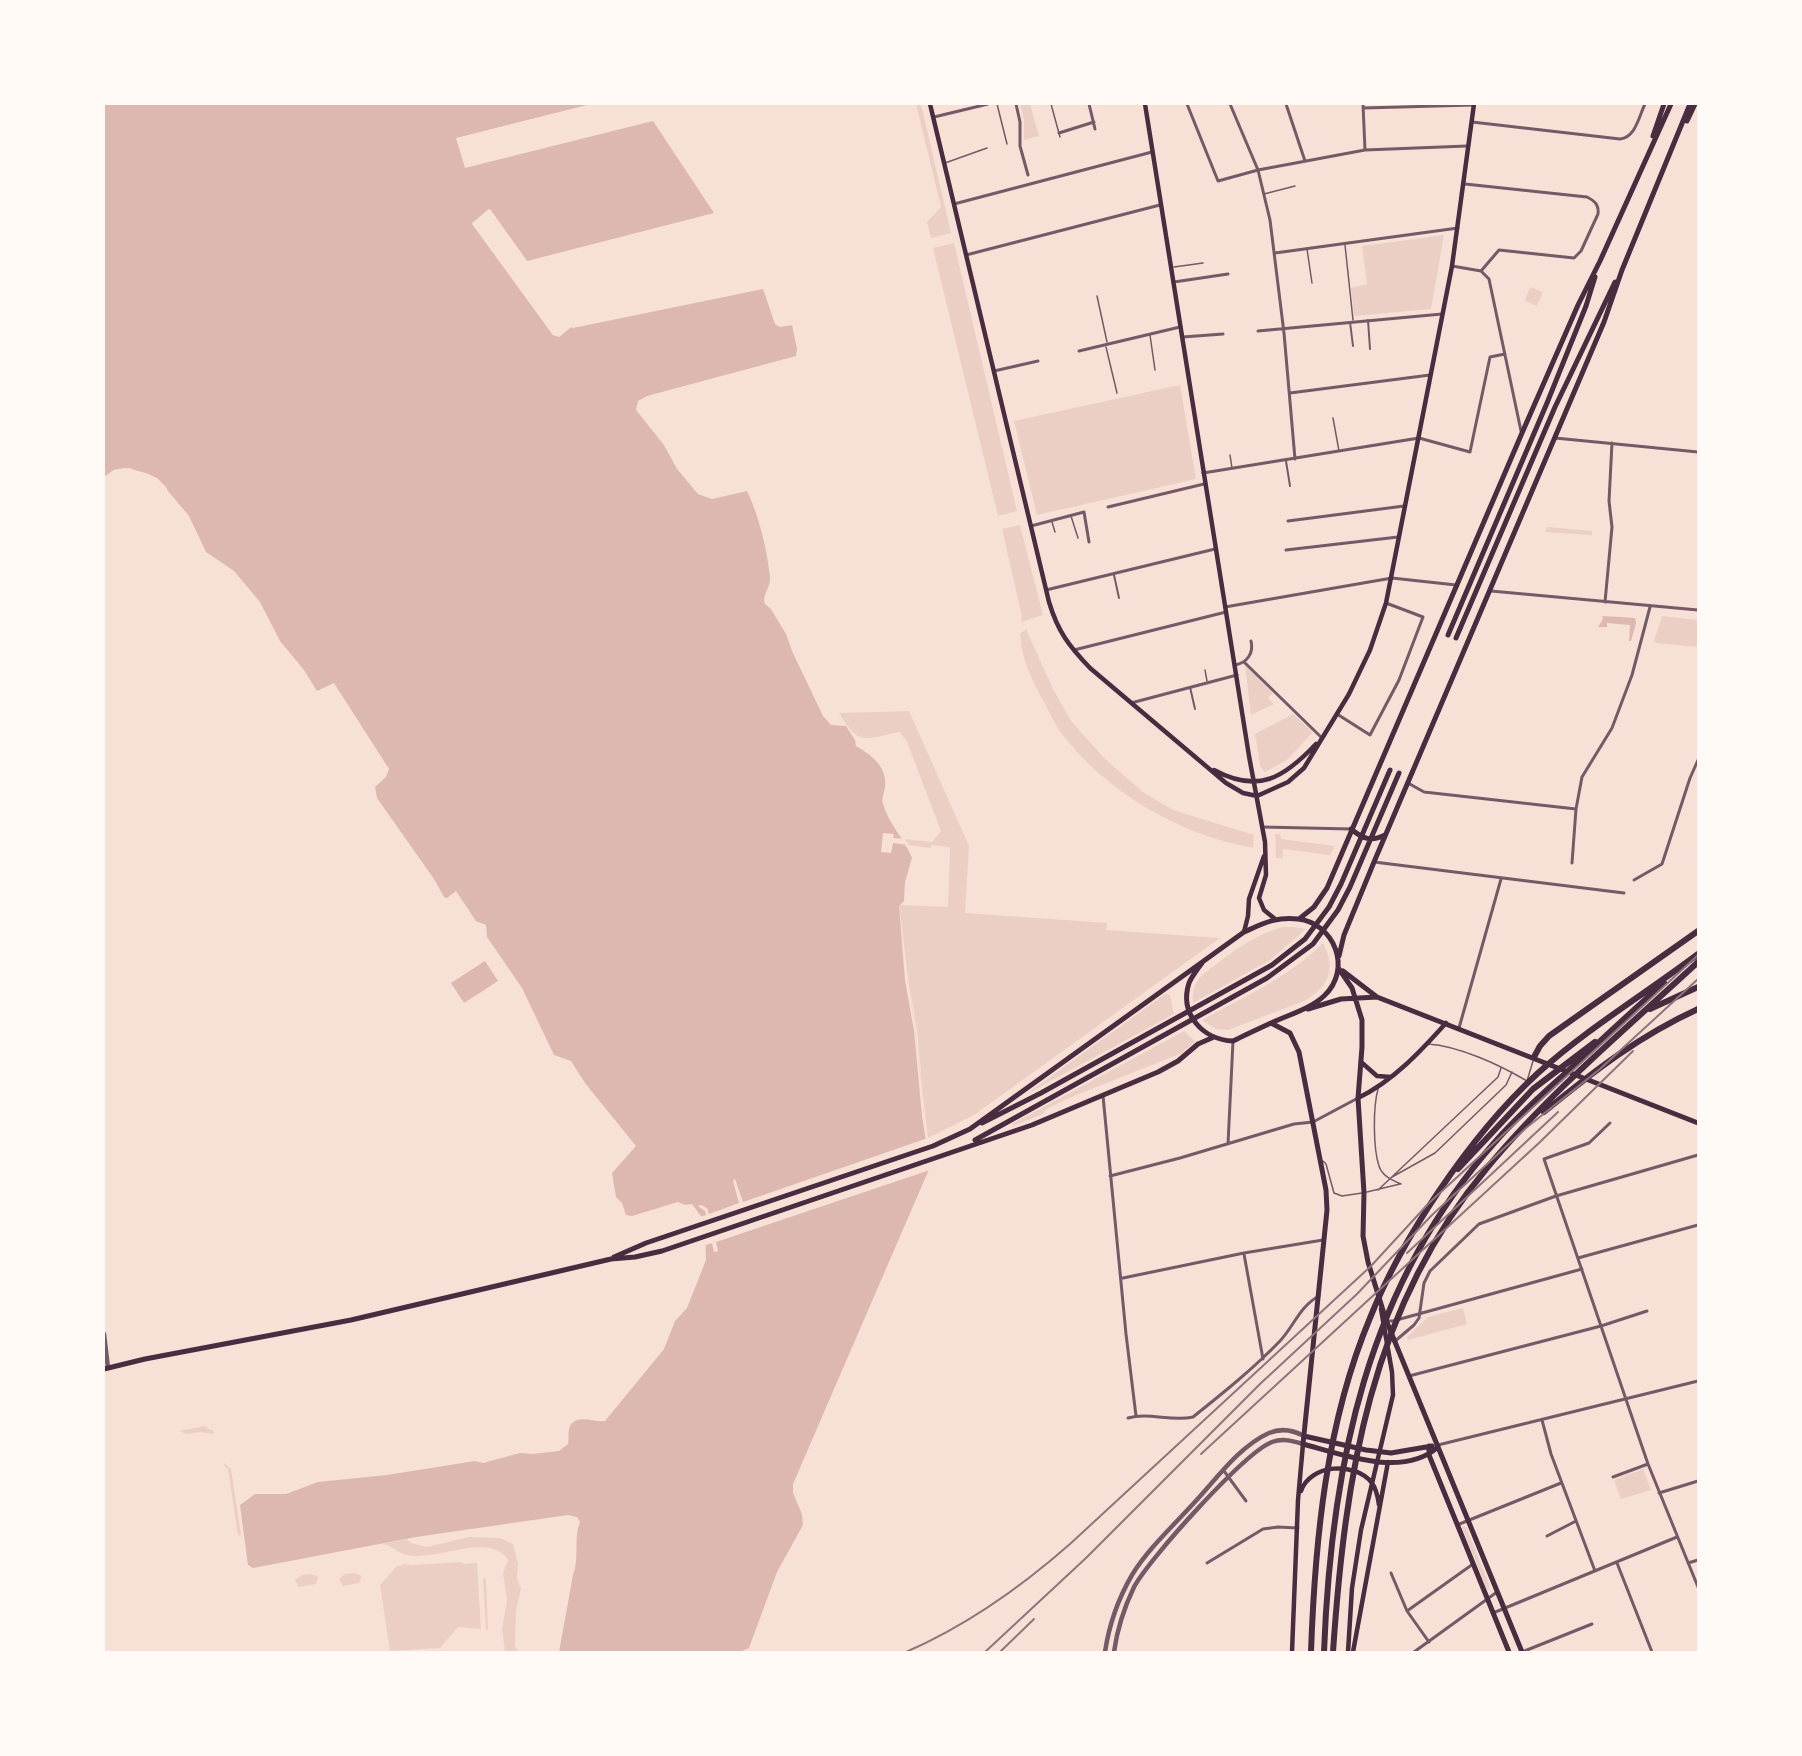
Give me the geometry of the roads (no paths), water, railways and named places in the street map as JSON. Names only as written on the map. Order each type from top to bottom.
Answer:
[{"type":"highway","points":[[1537,1059],[1540,1046],[1549,1036],[1698,931]]},
{"type":"highway","points":[[1311,1653],[1317,1551],[1334,1442],[1346,1393],[1369,1320],[1402,1251],[1441,1187],[1486,1127],[1537,1074],[1596,1027],[1698,952]]},
{"type":"highway","points":[[1324,1653],[1330,1555],[1340,1483],[1355,1410],[1378,1338],[1409,1268],[1448,1202],[1478,1161],[1513,1123],[1698,952]]},
{"type":"highway","points":[[1335,1653],[1338,1585],[1350,1486],[1359,1437],[1379,1365],[1417,1274],[1471,1187],[1520,1131],[1571,1080],[1698,962]]},
{"type":"highway","points":[[1441,1187],[1501,1121],[1551,1073],[1632,1018],[1698,987]]},
{"type":"highway","points":[[1520,1131],[1615,1055],[1658,1028],[1698,1009]]},
{"type":"main road","points":[[930,104],[1030,526],[1057,627],[1073,650],[1090,668],[1131,703],[1234,789],[1243,794],[1257,796],[1288,782],[1304,768],[1337,714],[1370,650],[1386,603],[1452,266],[1465,184],[1474,104]]},
{"type":"main road","points":[[1144,104],[1204,484],[1262,827],[1266,875],[1259,898],[1264,910],[1275,919]]},
{"type":"main road","points":[[1646,158],[1664,104]]},
{"type":"main road","points":[[1299,919],[1321,898],[1354,831],[1522,433],[1671,104]]},
{"type":"main road","points":[[1338,957],[1344,935],[1374,862],[1604,322],[1622,270],[1690,104]]},
{"type":"main road","points":[[1667,160],[1695,104]]},
{"type":"main road","points":[[1448,635],[1573,341],[1600,261]]},
{"type":"main road","points":[[1456,638],[1555,407],[1594,323],[1622,270]]},
{"type":"main road","points":[[1206,765],[1232,779],[1254,782],[1267,780],[1285,772],[1304,758],[1322,738]]},
{"type":"main road","points":[[610,1259],[646,1243],[933,1146],[1041,1093],[1272,965],[1305,939],[1329,907],[1390,770]]},
{"type":"main road","points":[[958,1150],[1268,978],[1300,956],[1313,944],[1338,910],[1399,773]]},
{"type":"main road","points":[[1354,831],[1368,839],[1377,839],[1386,835]]},
{"type":"main road","points":[[1245,932],[1249,900],[1265,854]]},
{"type":"main road","points":[[970,1129],[1245,932],[1275,919],[1299,919],[1321,928],[1332,941],[1338,957],[1339,969],[1357,998],[1362,1027],[1358,1098],[1364,1193],[1363,1236],[1380,1306],[1393,1384],[1391,1407],[1365,1510],[1353,1581],[1348,1653]]},
{"type":"main road","points":[[1202,963],[1192,977],[1186,999],[1190,1015],[1200,1029],[1222,1041],[1233,1041],[1300,1011],[1341,999],[1377,997]]},
{"type":"main road","points":[[1339,969],[1377,997],[1698,1123]]},
{"type":"main road","points":[[1300,1011],[1324,996],[1339,969]]},
{"type":"main road","points":[[1271,1023],[1290,1033],[1296,1042],[1327,1200],[1298,1500],[1292,1653]]},
{"type":"main road","points":[[1358,1098],[1379,1088],[1427,1044],[1446,1023]]},
{"type":"main road","points":[[106,1369],[145,1359],[351,1320],[610,1259],[635,1257],[662,1251],[1032,1125],[1168,1067],[1198,1044],[1214,1037]]},
{"type":"main road","points":[[1361,1062],[1377,1076],[1391,1077]]},
{"type":"main road","points":[[1380,1306],[1522,1652]]},
{"type":"main road","points":[[1304,1436],[1386,1453],[1438,1446]]},
{"type":"main road","points":[[1303,1444],[1364,1460],[1388,1462],[1429,1455],[1438,1446]]},
{"type":"main road","points":[[1429,1446],[1429,1455],[1509,1653]]},
{"type":"main road","points":[[1353,1653],[1380,1511],[1388,1462],[1386,1453]]},
{"type":"main road","points":[[1298,1500],[1302,1486],[1311,1477],[1323,1470],[1339,1469],[1357,1473],[1368,1479],[1377,1494],[1380,1511]]},
{"type":"street","points":[[934,117],[988,104]]},
{"type":"street","points":[[1016,104],[1020,122],[1020,146],[1028,176]]},
{"type":"street","points":[[1089,104],[1095,129]]},
{"type":"street","points":[[1187,104],[1218,181],[1305,160],[1365,150],[1469,145]]},
{"type":"street","points":[[1230,104],[1258,170],[1275,253],[1295,459]]},
{"type":"street","points":[[1286,104],[1305,160]]},
{"type":"street","points":[[1365,150],[1363,106],[1474,104]]},
{"type":"street","points":[[1472,122],[1620,139],[1626,138],[1633,131],[1645,104]]},
{"type":"street","points":[[1060,135],[1094,122]]},
{"type":"street","points":[[954,204],[1152,152]]},
{"type":"street","points":[[1465,184],[1587,197],[1594,201],[1598,208],[1598,214],[1581,251],[1574,258],[1499,250],[1481,271]]},
{"type":"street","points":[[966,255],[1160,205]]},
{"type":"street","points":[[1275,253],[1458,228]]},
{"type":"street","points":[[1452,266],[1481,271],[1489,279],[1522,433]]},
{"type":"street","points":[[1173,282],[1228,274]]},
{"type":"street","points":[[1258,331],[1442,314]]},
{"type":"street","points":[[1368,320],[1370,349]]},
{"type":"street","points":[[1352,321],[1353,346]]},
{"type":"street","points":[[1079,351],[1180,327]]},
{"type":"street","points":[[1181,338],[1223,334]]},
{"type":"street","points":[[1203,473],[1419,438],[1470,452],[1490,357],[1505,354]]},
{"type":"street","points":[[994,371],[1038,361]]},
{"type":"street","points":[[1290,393],[1430,375]]},
{"type":"street","points":[[1555,438],[1698,452]]},
{"type":"street","points":[[1605,602],[1612,527],[1609,501],[1612,443]]},
{"type":"street","points":[[1286,461],[1290,486]]},
{"type":"street","points":[[1108,507],[1204,484]]},
{"type":"street","points":[[1288,521],[1406,506]]},
{"type":"street","points":[[1030,526],[1084,512],[1089,542]]},
{"type":"street","points":[[1286,550],[1400,537]]},
{"type":"street","points":[[1046,590],[1215,549]]},
{"type":"street","points":[[1114,574],[1119,598]]},
{"type":"street","points":[[1073,650],[1226,609],[1392,578],[1456,585]]},
{"type":"street","points":[[1491,591],[1698,610]]},
{"type":"street","points":[[1337,714],[1370,735],[1399,680],[1423,617],[1386,603]]},
{"type":"street","points":[[1572,863],[1576,808],[1582,777],[1612,728],[1632,675],[1650,607]]},
{"type":"street","points":[[1235,665],[1244,662],[1251,653],[1251,641]]},
{"type":"street","points":[[1244,662],[1322,738]]},
{"type":"street","points":[[1131,703],[1237,675]]},
{"type":"street","points":[[1190,687],[1195,709]]},
{"type":"street","points":[[1634,880],[1662,864],[1698,760]]},
{"type":"street","points":[[1408,783],[1424,792],[1576,808]]},
{"type":"street","points":[[1262,827],[1354,831]]},
{"type":"street","points":[[1374,862],[1624,893]]},
{"type":"street","points":[[1459,1028],[1501,879]]},
{"type":"street","points":[[1228,1144],[1233,1041]]},
{"type":"street","points":[[1103,1096],[1136,1416]]},
{"type":"street","points":[[1110,1176],[1294,1124],[1313,1122],[1358,1098]]},
{"type":"street","points":[[1610,1123],[1589,1143],[1544,1159],[1648,1464],[1698,1587]]},
{"type":"street","points":[[1394,1342],[1414,1325],[1421,1313],[1425,1277],[1484,1222],[1556,1196],[1698,1155]]},
{"type":"street","points":[[1578,1258],[1698,1225]]},
{"type":"street","points":[[1122,1279],[1244,1253],[1324,1240]]},
{"type":"street","points":[[1244,1253],[1263,1359]]},
{"type":"street","points":[[1386,1320],[1393,1321],[1582,1269]]},
{"type":"street","points":[[1128,1418],[1136,1416],[1180,1419],[1193,1417],[1263,1359],[1285,1336],[1306,1305],[1319,1296]]},
{"type":"street","points":[[1409,1376],[1601,1326],[1647,1311]]},
{"type":"street","points":[[104,1334],[106,1369]]},
{"type":"street","points":[[1438,1446],[1698,1381]]},
{"type":"street","points":[[1542,1419],[1561,1484],[1595,1571]]},
{"type":"street","points":[[1105,1653],[1113,1616],[1132,1575],[1152,1549],[1251,1445],[1272,1432],[1295,1431],[1304,1436]]},
{"type":"street","points":[[1114,1653],[1121,1618],[1139,1579],[1159,1552],[1229,1477],[1259,1450],[1270,1443],[1282,1440],[1303,1444]]},
{"type":"street","points":[[1613,1477],[1648,1464]]},
{"type":"street","points":[[1224,1471],[1246,1501]]},
{"type":"street","points":[[1659,1493],[1698,1481]]},
{"type":"street","points":[[1457,1526],[1561,1484]]},
{"type":"street","points":[[1547,1536],[1576,1521]]},
{"type":"street","points":[[1207,1563],[1263,1529],[1298,1528]]},
{"type":"street","points":[[1493,1613],[1677,1537]]},
{"type":"street","points":[[1688,1563],[1698,1560]]},
{"type":"street","points":[[1617,1563],[1652,1653]]},
{"type":"street","points":[[1407,1611],[1473,1564]]},
{"type":"street","points":[[1391,1573],[1407,1611],[1429,1642]]},
{"type":"street","points":[[1132,1575],[1139,1579]]},
{"type":"street","points":[[1414,1653],[1497,1592]]},
{"type":"street","points":[[1522,1652],[1592,1624]]},
{"type":"lane","points":[[997,104],[1007,144]]},
{"type":"lane","points":[[1051,104],[1060,135]]},
{"type":"lane","points":[[944,163],[987,148]]},
{"type":"lane","points":[[1264,194],[1295,186]]},
{"type":"lane","points":[[1345,243],[1352,321]]},
{"type":"lane","points":[[1307,248],[1312,284]]},
{"type":"lane","points":[[1170,268],[1203,263]]},
{"type":"lane","points":[[1097,296],[1117,393]]},
{"type":"lane","points":[[1150,334],[1155,370]]},
{"type":"lane","points":[[1333,418],[1339,452]]},
{"type":"lane","points":[[1230,455],[1233,469]]},
{"type":"lane","points":[[1071,516],[1078,538]]},
{"type":"lane","points":[[1052,521],[1055,532]]},
{"type":"lane","points":[[1092,579],[1093,584]]},
{"type":"lane","points":[[1205,670],[1207,682]]},
{"type":"lane","points":[[1427,1044],[1446,1045],[1512,1072],[1527,1081],[1537,1059]]},
{"type":"lane","points":[[1378,1190],[1498,1077],[1501,1068]]},
{"type":"lane","points":[[1389,1179],[1435,1153],[1506,1085],[1512,1072]]},
{"type":"lane","points":[[1320,1159],[1326,1164],[1334,1193],[1342,1196],[1401,1184],[1389,1179],[1379,1168],[1375,1102],[1379,1088]]},
{"type":"railway","points":[[906,1652],[992,1605],[1070,1544],[1371,1266],[1429,1203],[1698,955]]},
{"type":"railway","points":[[985,1652],[1086,1558],[1260,1384],[1357,1294],[1432,1215],[1526,1128],[1600,1069],[1698,979]]},
{"type":"railway","points":[[1201,1454],[1540,1142],[1633,1051]]},
{"type":"railway","points":[[1407,1253],[1558,1112]]},
{"type":"railway","points":[[1000,1652],[1034,1619]]}]
